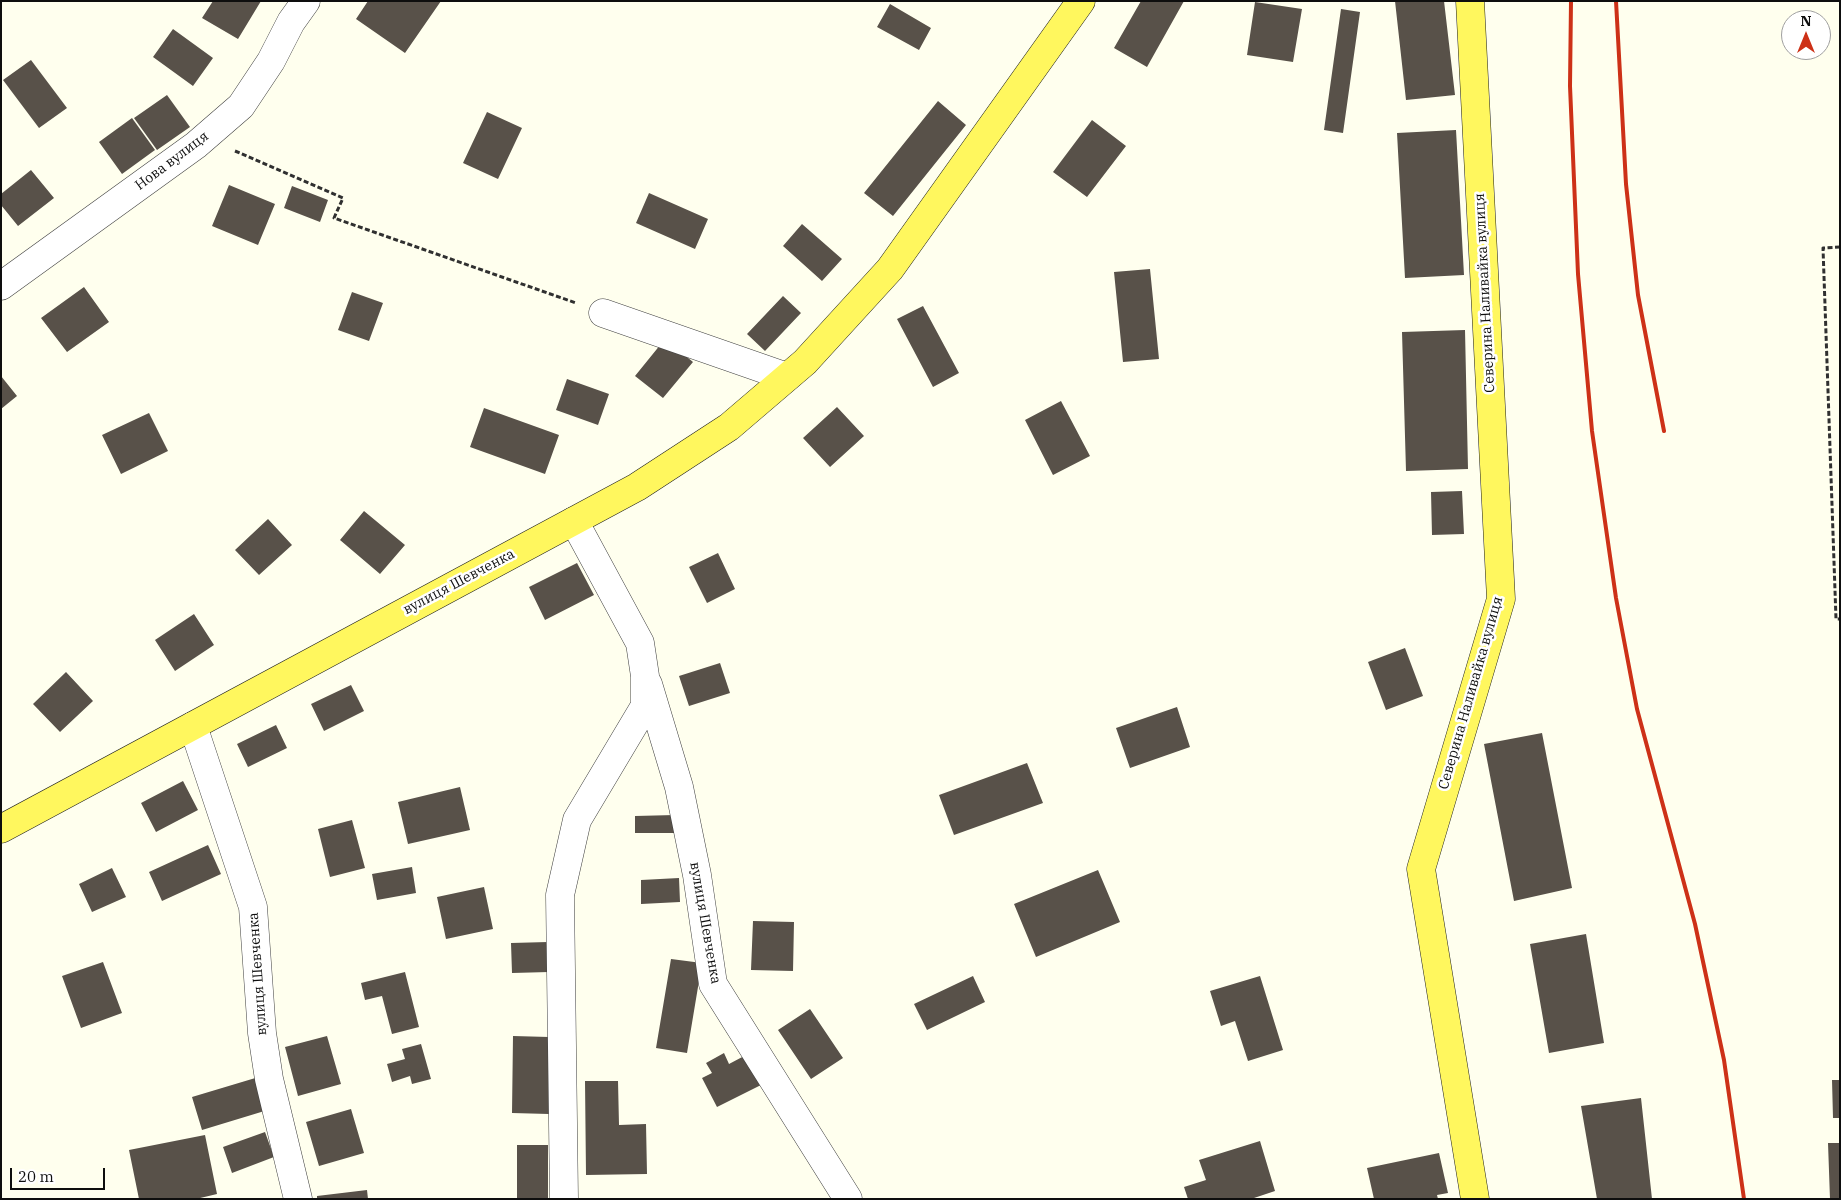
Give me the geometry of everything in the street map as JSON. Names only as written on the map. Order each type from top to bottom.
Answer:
[{"type":"main road","points":[[574,521],[637,487],[729,427],[805,362],[890,269],[1082,1]]},
{"type":"main road","name":"Северина Наливайка вулиця","points":[[1470,1],[1501,599],[1421,869],[1475,1199]]},
{"type":"main road","name":"вулиця Шевченка","points":[[1,829],[574,521]]},
{"type":"street","name":"Нова вулиця","points":[[1,286],[205,138],[241,106],[271,61],[291,22],[306,1]]},
{"type":"street","points":[[603,313],[787,377]]},
{"type":"street","name":"вулиця Шевченка","points":[[574,521],[640,644],[645,676],[679,787],[697,875],[713,984],[848,1199]]},
{"type":"street","name":"вулиця Шевченка","points":[[564,1199],[560,896],[577,820],[645,706],[645,676]]},
{"type":"street","name":"вулиця Шевченка","points":[[193,726],[254,906],[262,1032],[269,1079],[298,1199]]},
{"type":"path","points":[[205,138],[343,198],[334,218],[603,313]]},
{"type":"path","points":[[1840,247],[1823,248],[1836,619],[1840,619]]},
{"type":"building","points":[[213,1],[261,1],[238,39],[202,18]]},
{"type":"building","points":[[368,1],[441,1],[405,53],[356,19]]},
{"type":"building","points":[[1141,1],[1184,1],[1147,67],[1114,48]]},
{"type":"building","points":[[1395,1],[1444,1],[1455,95],[1406,100]]},
{"type":"building","points":[[1255,2],[1302,9],[1293,62],[1247,55]]},
{"type":"building","points":[[890,4],[931,28],[919,50],[877,27]]},
{"type":"building","points":[[1341,9],[1360,12],[1343,133],[1324,130]]},
{"type":"building","points":[[173,29],[213,58],[193,86],[153,57]]},
{"type":"building","points":[[31,60],[67,108],[39,128],[3,80]]},
{"type":"building","points":[[167,95],[190,127],[157,150],[134,118]]},
{"type":"building","points":[[938,101],[966,125],[893,216],[864,193]]},
{"type":"building","points":[[487,112],[522,128],[498,179],[463,163]]},
{"type":"building","points":[[132,118],[155,150],[122,174],[99,142]]},
{"type":"building","points":[[1092,120],[1126,146],[1087,197],[1053,172]]},
{"type":"building","points":[[1456,130],[1464,275],[1405,278],[1397,133]]},
{"type":"building","points":[[31,170],[54,198],[18,226],[1,205],[1,194]]},
{"type":"building","points":[[229,185],[275,204],[258,245],[212,226]]},
{"type":"building","points":[[292,186],[328,200],[320,222],[284,208]]},
{"type":"building","points":[[649,193],[708,219],[695,249],[636,223]]},
{"type":"building","points":[[802,224],[842,259],[822,281],[783,246]]},
{"type":"building","points":[[1150,269],[1159,359],[1123,362],[1114,272]]},
{"type":"building","points":[[84,287],[109,322],[67,352],[41,318]]},
{"type":"building","points":[[352,292],[383,303],[369,341],[338,330]]},
{"type":"building","points":[[783,296],[801,313],[765,351],[747,334]]},
{"type":"building","points":[[923,306],[959,373],[933,387],[897,319]]},
{"type":"building","points":[[1465,330],[1468,469],[1406,471],[1402,332]]},
{"type":"building","points":[[665,339],[693,362],[663,398],[635,376]]},
{"type":"building","points":[[1,376],[17,396],[1,409]]},
{"type":"building","points":[[567,379],[609,394],[598,425],[556,410]]},
{"type":"building","points":[[1061,401],[1090,456],[1053,475],[1025,420]]},
{"type":"building","points":[[837,407],[864,436],[830,467],[803,438]]},
{"type":"building","points":[[484,408],[559,435],[545,474],[470,447]]},
{"type":"building","points":[[149,413],[168,451],[121,474],[102,435]]},
{"type":"building","points":[[1462,491],[1464,534],[1432,535],[1431,492]]},
{"type":"building","points":[[364,511],[405,545],[380,574],[340,540]]},
{"type":"building","points":[[268,519],[292,545],[259,575],[235,550]]},
{"type":"building","points":[[718,553],[735,589],[707,603],[689,567]]},
{"type":"building","points":[[577,563],[594,595],[545,620],[529,587]]},
{"type":"building","points":[[194,614],[214,645],[175,671],[155,640]]},
{"type":"building","points":[[1405,648],[1423,696],[1386,710],[1368,662]]},
{"type":"building","points":[[720,663],[730,693],[689,706],[679,676]]},
{"type":"building","points":[[66,672],[93,701],[60,732],[33,704]]},
{"type":"building","points":[[351,685],[364,711],[324,731],[311,704]]},
{"type":"building","points":[[1177,707],[1190,747],[1130,768],[1116,728]]},
{"type":"building","points":[[276,725],[287,748],[248,767],[237,744]]},
{"type":"building","points":[[1542,733],[1572,888],[1514,901],[1484,744]]},
{"type":"building","points":[[1027,763],[1043,803],[954,835],[939,795]]},
{"type":"building","points":[[183,781],[198,810],[156,832],[141,803]]},
{"type":"building","points":[[460,787],[470,830],[408,844],[398,802]]},
{"type":"building","points":[[675,815],[676,833],[635,833],[635,816]]},
{"type":"building","points":[[352,820],[365,868],[330,877],[318,829]]},
{"type":"building","points":[[208,845],[221,874],[162,901],[149,872]]},
{"type":"building","points":[[412,867],[416,893],[377,900],[372,874]]},
{"type":"building","points":[[112,868],[126,897],[92,912],[79,884]]},
{"type":"building","points":[[1098,870],[1120,922],[1036,957],[1014,904]]},
{"type":"building","points":[[679,878],[680,902],[641,904],[641,880]]},
{"type":"building","points":[[484,887],[493,929],[446,939],[437,897]]},
{"type":"building","points":[[753,921],[794,922],[793,971],[751,970]]},
{"type":"building","points":[[1586,934],[1604,1043],[1549,1053],[1530,944]]},
{"type":"building","points":[[548,942],[549,972],[512,973],[511,943]]},
{"type":"building","points":[[671,959],[702,963],[687,1053],[656,1048]]},
{"type":"building","points":[[103,962],[122,1013],[81,1028],[62,976]]},
{"type":"building","points":[[405,972],[419,1027],[392,1034],[382,996],[365,1000],[361,983]]},
{"type":"building","points":[[973,976],[985,1002],[927,1030],[914,1004]]},
{"type":"building","points":[[1260,976],[1283,1050],[1248,1061],[1235,1021],[1221,1026],[1210,991]]},
{"type":"building","points":[[810,1009],[843,1058],[811,1079],[778,1030]]},
{"type":"building","points":[[327,1036],[341,1084],[298,1096],[285,1047]]},
{"type":"building","points":[[513,1036],[549,1037],[549,1114],[512,1113]]},
{"type":"building","points":[[421,1044],[431,1079],[412,1084],[410,1076],[392,1082],[387,1064],[405,1059],[402,1049]]},
{"type":"building","points":[[724,1053],[729,1064],[746,1055],[761,1085],[717,1107],[702,1078],[712,1073],[706,1063]]},
{"type":"building","points":[[262,1076],[271,1109],[202,1130],[192,1097]]},
{"type":"building","points":[[1832,1080],[1840,1080],[1840,1118],[1833,1118]]},
{"type":"building","points":[[585,1081],[618,1081],[619,1125],[646,1124],[647,1174],[586,1175]]},
{"type":"building","points":[[1641,1098],[1652,1199],[1597,1199],[1581,1106]]},
{"type":"building","points":[[351,1109],[364,1153],[319,1166],[306,1122]]},
{"type":"building","points":[[265,1132],[274,1157],[232,1173],[223,1147]]},
{"type":"building","points":[[205,1135],[217,1194],[196,1199],[139,1199],[129,1150]]},
{"type":"building","points":[[1260,1141],[1275,1191],[1251,1199],[1188,1199],[1184,1187],[1206,1180],[1199,1160]]},
{"type":"building","points":[[1828,1143],[1840,1143],[1840,1199],[1830,1199]]},
{"type":"building","points":[[517,1145],[548,1145],[548,1199],[517,1199]]},
{"type":"building","points":[[1439,1153],[1448,1193],[1437,1195],[1438,1199],[1374,1199],[1367,1168]]},
{"type":"building","points":[[367,1190],[368,1199],[317,1199],[317,1196]]},
{"type":"railway","points":[[1571,1],[1570,86],[1578,274],[1592,431],[1616,598],[1637,709],[1695,924],[1724,1060],[1744,1199]]},
{"type":"railway","points":[[1616,1],[1626,184],[1638,295],[1664,431]]}]
